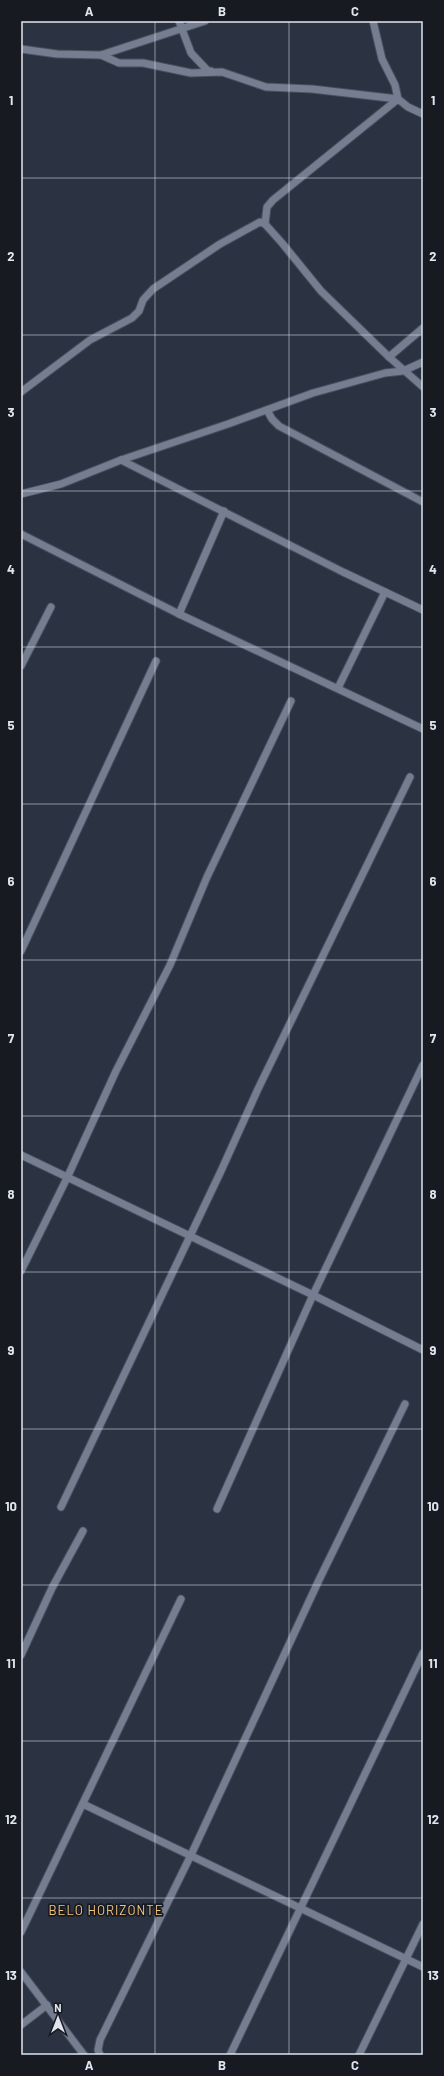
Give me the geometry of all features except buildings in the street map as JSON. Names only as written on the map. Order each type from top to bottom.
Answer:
[{"type":"street","points":[[179,21],[192,53],[208,71],[222,72],[266,87],[312,89],[398,99],[408,107],[423,114]]},
{"type":"street","points":[[21,49],[57,54],[101,55],[205,21]]},
{"type":"street","points":[[374,21],[382,58],[395,85],[398,99]]},
{"type":"street","points":[[101,55],[119,63],[143,63],[191,73],[214,71]]},
{"type":"street","points":[[265,224],[267,207],[273,200],[398,99]]},
{"type":"street","points":[[21,392],[90,340],[132,318],[139,312],[143,300],[153,289],[254,224],[260,222],[265,224],[282,243],[321,291],[403,371],[423,387]]},
{"type":"street","points":[[389,357],[423,328]]},
{"type":"street","points":[[21,494],[58,485],[121,460],[325,389],[354,383],[385,372],[403,371],[423,362]]},
{"type":"street","points":[[267,410],[272,419],[279,426],[423,502]]},
{"type":"street","points":[[121,460],[423,610]]},
{"type":"street","points":[[179,614],[224,511]]},
{"type":"street","points":[[21,534],[179,614],[423,729]]},
{"type":"street","points":[[338,688],[386,592]]},
{"type":"street","points":[[21,666],[51,607]]},
{"type":"street","points":[[21,951],[156,661]]},
{"type":"street","points":[[21,1271],[67,1178],[116,1071],[170,965],[214,862],[291,701]]},
{"type":"street","points":[[61,1507],[258,1089],[410,777]]},
{"type":"street","points":[[217,1509],[313,1295],[423,1065]]},
{"type":"street","points":[[21,1156],[313,1295],[423,1350]]},
{"type":"street","points":[[100,2055],[98,2050],[100,2040],[191,1855],[319,1580],[405,1404]]},
{"type":"street","points":[[21,1655],[52,1588],[83,1530]]},
{"type":"street","points":[[21,1932],[181,1599]]},
{"type":"street","points":[[230,2055],[423,1653]]},
{"type":"street","points":[[82,1804],[423,1966]]},
{"type":"street","points":[[359,2055],[423,1924]]},
{"type":"street","points":[[21,1972],[84,2055]]},
{"type":"street","points":[[21,2025],[47,2005]]},
{"type":"district","name":"BELO HORIZONTE","points":[[106,1910]]}]
